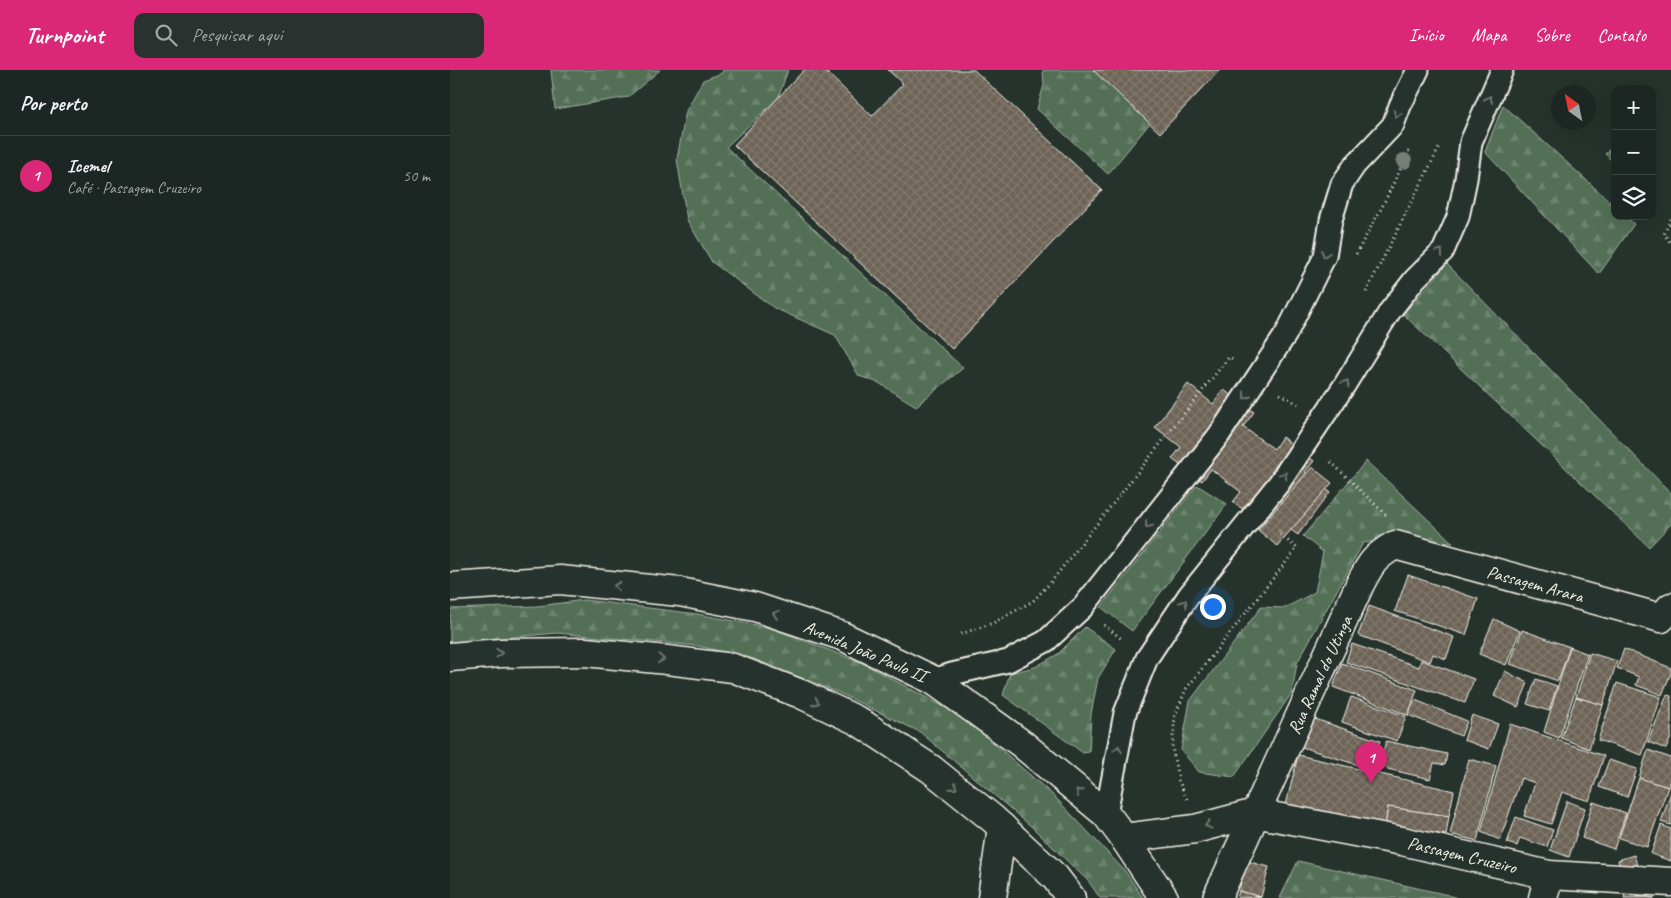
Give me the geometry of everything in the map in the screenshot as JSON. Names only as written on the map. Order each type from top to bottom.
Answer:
[{"type":"main road","name":"Passagem Arara","points":[[1395,546],[1668,618]]},
{"type":"main road","name":"Rua Ramal do Utinga","points":[[1217,898],[1368,568],[1378,554],[1395,546]]},
{"type":"main road","name":"Avenida João Paulo II","points":[[450,587],[560,580],[690,594],[754,606],[842,636],[933,680],[1022,744],[1106,814],[1164,898]]},
{"type":"main road","points":[[450,657],[501,653],[585,652],[733,668],[801,694],[858,721],[931,769],[1002,827],[1055,877],[1071,898]]},
{"type":"main road","points":[[1124,838],[1195,828],[1255,813]]},
{"type":"main road","name":"Passagem Cruzeiro","points":[[1255,813],[1402,841],[1546,886],[1671,882]]},
{"type":"main road","points":[[992,898],[1002,827]]},
{"type":"lane","points":[[933,680],[1008,661],[1046,641],[1083,608],[1219,435],[1286,334],[1325,256],[1331,220],[1342,184],[1355,165],[1393,125],[1418,70]]},
{"type":"lane","points":[[1106,814],[1125,714],[1147,658],[1189,595],[1279,483],[1344,386],[1390,311],[1415,279],[1443,251],[1458,217],[1472,142],[1502,70]]},
{"type":"path","points":[[1364,294],[1443,140]]},
{"type":"path","points":[[1354,258],[1413,145]]},
{"type":"path","points":[[1671,219],[1664,234],[1671,243]]},
{"type":"path","points":[[961,634],[993,624],[1033,601],[1051,582],[1229,357]]},
{"type":"path","points":[[1278,393],[1302,406]]},
{"type":"path","points":[[1189,802],[1178,779],[1172,747],[1175,716],[1186,689],[1297,548],[1278,533],[1284,525]]},
{"type":"path","points":[[1099,620],[1123,640]]},
{"type":"green space","points":[[551,70],[660,70],[628,97],[555,109]]},
{"type":"green space","points":[[723,70],[788,70],[778,98],[726,147],[963,368],[916,406],[879,383],[859,376],[835,335],[774,308],[712,262],[687,220],[677,159],[686,111],[703,80],[722,73]]},
{"type":"green space","points":[[1043,70],[1093,70],[1150,123],[1108,174],[1037,109],[1044,85]]},
{"type":"green space","points":[[1503,105],[1611,202],[1611,220],[1630,220],[1634,224],[1599,274],[1485,152]]},
{"type":"green space","points":[[1611,148],[1611,160],[1605,154]]},
{"type":"green space","points":[[1447,264],[1671,493],[1671,524],[1649,547],[1403,314]]},
{"type":"green space","points":[[1366,461],[1453,543],[1386,540],[1363,543],[1297,663],[1292,693],[1234,777],[1199,772],[1181,750],[1190,701],[1261,607],[1285,608],[1315,592],[1323,552],[1303,536]]},
{"type":"green space","points":[[1197,485],[1227,504],[1132,631],[1101,607]]},
{"type":"green space","points":[[584,600],[697,614],[772,628],[862,663],[965,718],[1054,796],[1125,871],[1143,898],[1100,898],[1089,882],[1033,828],[920,732],[837,692],[754,659],[698,646],[557,633],[450,643],[450,609],[538,606]]},
{"type":"green space","points":[[1085,627],[1116,649],[1098,678],[1091,714],[1089,752],[1083,753],[1003,695],[1010,673],[1035,667],[1058,654]]},
{"type":"green space","points":[[1298,861],[1448,895],[1457,898],[1280,898]]},
{"type":"building","points":[[804,70],[824,70],[872,116],[903,84],[888,70],[974,70],[1102,190],[952,349],[734,145]]},
{"type":"building","points":[[1093,70],[1220,70],[1160,133]]},
{"type":"building","points":[[1188,384],[1213,404],[1224,390],[1254,412],[1243,427],[1274,449],[1282,437],[1314,461],[1305,472],[1330,492],[1298,535],[1272,516],[1265,525],[1233,502],[1241,492],[1211,469],[1202,481],[1172,459],[1181,447],[1155,427]]},
{"type":"building","points":[[1312,467],[1332,483],[1277,546],[1258,530]]},
{"type":"building","points":[[1408,575],[1478,599],[1466,635],[1395,611]]},
{"type":"building","points":[[1369,606],[1454,637],[1446,659],[1433,654],[1430,662],[1358,635]]},
{"type":"building","points":[[1494,619],[1520,631],[1506,665],[1479,654]]},
{"type":"building","points":[[1522,630],[1570,647],[1558,681],[1510,664]]},
{"type":"building","points":[[1352,644],[1419,667],[1421,660],[1474,679],[1465,703],[1346,662]]},
{"type":"building","points":[[1570,647],[1588,654],[1559,738],[1544,732]]},
{"type":"building","points":[[1624,649],[1671,668],[1671,673],[1662,695],[1636,685],[1639,677],[1617,668]]},
{"type":"building","points":[[1590,653],[1617,661],[1603,705],[1576,697]]},
{"type":"building","points":[[1342,663],[1417,690],[1408,715],[1333,687]]},
{"type":"building","points":[[1505,671],[1528,683],[1518,707],[1494,696]]},
{"type":"building","points":[[1536,679],[1557,686],[1549,711],[1527,704]]},
{"type":"building","points":[[1617,683],[1661,697],[1642,755],[1598,740]]},
{"type":"building","points":[[1667,695],[1671,696],[1671,737],[1666,749],[1648,742]]},
{"type":"building","points":[[1351,697],[1406,716],[1397,741],[1342,722]]},
{"type":"building","points":[[1576,697],[1603,705],[1589,749],[1561,738]]},
{"type":"building","points":[[1415,700],[1467,721],[1461,736],[1408,715]]},
{"type":"building","points":[[1472,715],[1498,724],[1489,749],[1464,740]]},
{"type":"building","points":[[1309,717],[1380,741],[1370,769],[1299,746]]},
{"type":"building","points":[[1510,724],[1604,756],[1589,801],[1562,792],[1551,824],[1524,816],[1535,783],[1521,778],[1500,840],[1481,832]]},
{"type":"building","points":[[1386,741],[1447,754],[1445,765],[1434,763],[1430,779],[1379,767]]},
{"type":"building","points":[[1648,750],[1671,758],[1671,776],[1668,787],[1639,778]]},
{"type":"building","points":[[1298,755],[1454,791],[1449,816],[1388,807],[1385,826],[1286,805]]},
{"type":"building","points":[[1469,759],[1496,766],[1477,841],[1450,834]]},
{"type":"building","points":[[1609,760],[1637,769],[1627,797],[1599,787]]},
{"type":"building","points":[[1639,778],[1668,787],[1647,847],[1619,838]]},
{"type":"building","points":[[1671,792],[1671,825],[1661,822]]},
{"type":"building","points":[[1567,801],[1585,808],[1569,857],[1550,850]]},
{"type":"building","points":[[1593,802],[1626,813],[1614,849],[1582,838]]},
{"type":"building","points":[[1388,807],[1449,816],[1446,835],[1385,826]]},
{"type":"building","points":[[1516,817],[1553,830],[1547,847],[1520,838],[1517,846],[1507,843]]},
{"type":"building","points":[[1661,825],[1671,829],[1671,861],[1651,854]]},
{"type":"building","points":[[1634,855],[1638,869],[1622,874],[1618,860]]},
{"type":"building","points":[[1246,861],[1269,867],[1261,897],[1239,891]]},
{"type":"building","points":[[1239,891],[1261,897],[1237,898]]},
{"type":"building","points":[[1625,893],[1655,898],[1624,898]]},
{"type":"place","name":"Icemel","points":[[1371,783]]}]
